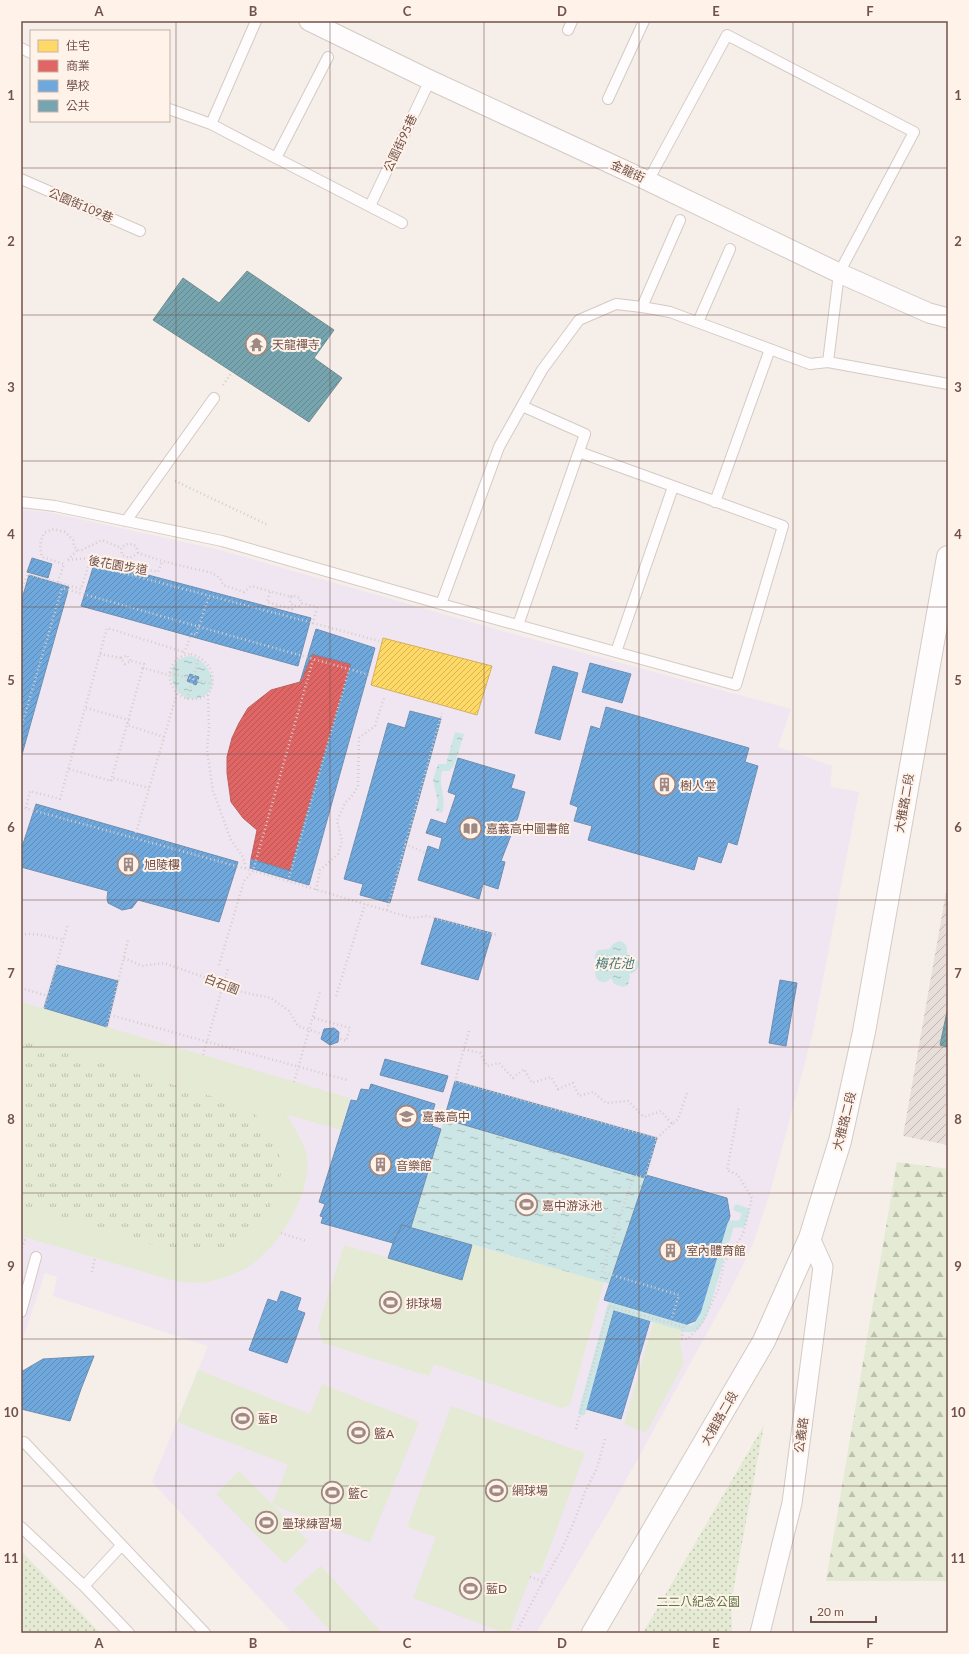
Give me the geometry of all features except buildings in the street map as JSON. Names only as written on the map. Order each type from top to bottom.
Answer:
[{"type":"main road","name":"大雅路二段","points":[[593,1633],[764,1341],[810,1238],[840,1141],[864,1032],[945,589],[948,557]]},
{"type":"street","name":"金龍街","points":[[309,21],[430,80],[648,181],[839,273],[929,313],[948,318]]},
{"type":"street","name":"公義路","points":[[760,1633],[792,1503],[823,1267],[810,1238]]},
{"type":"lane","points":[[211,124],[256,21]]},
{"type":"lane","points":[[608,99],[644,21]]},
{"type":"lane","points":[[648,181],[727,35],[914,132],[839,273],[828,362]]},
{"type":"lane","points":[[21,48],[30,52]]},
{"type":"lane","points":[[276,158],[328,57]]},
{"type":"lane","name":"公園街95巷","points":[[370,206],[430,80]]},
{"type":"lane","points":[[170,109],[211,124],[402,223]]},
{"type":"lane","name":"公園街109巷","points":[[21,179],[140,231]]},
{"type":"lane","points":[[642,306],[680,220]]},
{"type":"lane","points":[[698,322],[730,249]]},
{"type":"lane","points":[[441,604],[499,447],[542,370],[579,320],[616,304],[642,306],[670,312],[810,364],[828,362],[948,384]]},
{"type":"lane","points":[[715,502],[770,349]]},
{"type":"lane","points":[[126,521],[214,398]]},
{"type":"lane","points":[[518,625],[585,434],[522,406]]},
{"type":"lane","points":[[21,502],[55,506],[222,541],[441,604],[736,685],[783,526],[579,452]]},
{"type":"lane","points":[[616,652],[673,487]]},
{"type":"lane","points":[[21,1312],[36,1257]]},
{"type":"lane","points":[[24,1442],[205,1633]]},
{"type":"lane","points":[[21,1527],[84,1586],[128,1633]]},
{"type":"lane","points":[[84,1586],[121,1546]]},
{"type":"path","points":[[160,473],[268,525]]},
{"type":"path","name":"後花園步道","points":[[64,564],[60,561],[50,561],[42,557],[40,542],[44,533],[54,529],[65,532],[73,540],[74,546],[77,550],[82,550],[102,540],[122,548]]},
{"type":"path","name":"後花園步道","points":[[130,543],[136,546],[138,553],[130,558],[122,555],[122,548],[126,544],[130,543]]},
{"type":"path","points":[[58,582],[64,564],[77,550]]},
{"type":"path","name":"後花園步道","points":[[138,553],[162,561],[212,572],[220,578],[223,585],[244,592],[251,586],[291,598],[292,595],[300,598],[301,603],[317,607],[313,623]]},
{"type":"path","name":"後花園步道","points":[[68,560],[88,558],[158,572],[162,561]]},
{"type":"path","points":[[21,591],[28,574],[81,589],[89,564],[379,641]]},
{"type":"path","points":[[21,728],[62,588],[370,675]]},
{"type":"path","points":[[270,592],[267,602],[292,609],[294,606],[300,606],[301,603]]},
{"type":"path","points":[[208,695],[198,699],[187,699],[177,693],[172,687],[170,674],[174,661],[184,654],[192,633],[196,635],[209,596]]},
{"type":"path","points":[[291,598],[290,602],[294,606]]},
{"type":"path","points":[[26,808],[30,791],[60,799],[107,628],[184,654],[191,654],[199,657],[209,668],[213,677],[213,684],[208,695],[209,728],[207,750],[214,791],[231,840],[243,857],[247,869]]},
{"type":"path","points":[[100,654],[121,658],[127,655],[131,661]]},
{"type":"path","points":[[187,699],[199,657]]},
{"type":"path","points":[[113,778],[144,664],[131,661],[125,664],[121,658]]},
{"type":"path","points":[[219,965],[244,881],[252,871],[313,660]]},
{"type":"path","points":[[143,668],[193,678],[213,684]]},
{"type":"path","points":[[288,881],[349,670]]},
{"type":"path","points":[[136,833],[177,693]]},
{"type":"path","points":[[316,890],[320,870],[338,854],[342,841],[337,821],[344,803],[354,795],[358,786],[359,738],[375,726],[384,698]]},
{"type":"path","points":[[86,708],[128,720]]},
{"type":"path","points":[[387,910],[442,713]]},
{"type":"path","points":[[127,725],[164,737]]},
{"type":"path","points":[[69,769],[111,781],[113,778],[149,788]]},
{"type":"path","points":[[21,807],[247,869],[412,918],[427,916],[498,935]]},
{"type":"path","points":[[405,844],[426,853]]},
{"type":"path","points":[[336,996],[365,904]]},
{"type":"path","points":[[44,1008],[68,924]]},
{"type":"path","points":[[21,935],[28,933],[64,940]]},
{"type":"path","points":[[107,1027],[128,940]]},
{"type":"path","name":"白石園","points":[[124,958],[142,966],[164,963],[242,992],[271,998],[289,1011],[298,1026],[310,1031]]},
{"type":"path","points":[[203,1055],[228,968]]},
{"type":"path","points":[[21,988],[48,996]]},
{"type":"path","points":[[294,1082],[314,1018],[320,992]]},
{"type":"path","points":[[110,1014],[347,1080]]},
{"type":"path","points":[[314,1018],[350,1028],[346,1041],[338,1038]]},
{"type":"path","points":[[310,1031],[322,1034]]},
{"type":"path","points":[[469,1031],[455,1081],[657,1138]]},
{"type":"path","points":[[464,1049],[480,1053],[486,1066],[499,1063],[513,1078],[524,1069],[532,1083],[551,1077],[558,1089],[574,1083],[579,1096],[593,1092],[606,1103],[628,1102],[644,1117],[661,1111],[672,1124]]},
{"type":"path","points":[[670,1324],[680,1295],[602,1272],[634,1175],[645,1178],[657,1138],[678,1119],[687,1093]]},
{"type":"path","points":[[576,1429],[609,1306],[683,1328],[682,1339],[688,1339],[702,1323],[718,1290],[724,1263],[743,1234],[752,1198],[738,1175],[728,1170],[739,1106]]},
{"type":"path","points":[[282,1233],[306,1241]]},
{"type":"path","points":[[21,1250],[26,1237]]},
{"type":"path","points":[[92,1272],[95,1258]]},
{"type":"path","points":[[516,1633],[542,1581],[561,1551],[596,1468],[605,1438]]},
{"type":"path","points":[[530,1577],[542,1581]]},
{"type":"shaded area","name":"嘉義高中","points":[[21,509],[52,513],[220,550],[506,632],[791,709],[778,747],[832,766],[830,787],[859,792],[812,1036],[769,1196],[752,1246],[728,1295],[610,1509],[536,1633],[292,1633],[152,1482],[208,1346],[53,1296],[57,1277],[45,1273],[21,1344]]},
{"type":"shaded area","points":[[948,881],[948,1145],[903,1136]]},
{"type":"green space","points":[[21,1002],[350,1098],[341,1130],[286,1114],[300,1137],[306,1152],[308,1167],[305,1184],[291,1218],[280,1235],[256,1262],[243,1270],[220,1279],[202,1283],[183,1282],[175,1281],[21,1236],[21,1205],[179,1253],[198,1253],[226,1248],[255,1231],[264,1219],[279,1185],[281,1178],[281,1166],[278,1148],[269,1130],[257,1116],[234,1103],[21,1038]]},
{"type":"green space","points":[[21,1038],[234,1103],[257,1116],[269,1130],[278,1148],[281,1178],[269,1210],[255,1231],[226,1248],[198,1253],[179,1253],[21,1205]]},
{"type":"green space","points":[[897,1162],[948,1169],[948,1581],[826,1581]]},
{"type":"green space","points":[[344,1245],[462,1279],[472,1245],[604,1282],[570,1405],[562,1408],[434,1364],[429,1376],[323,1343],[318,1327]]},
{"type":"green space","points":[[654,1320],[683,1327],[680,1343],[684,1363],[646,1433],[624,1424]]},
{"type":"green space","points":[[198,1370],[310,1414],[322,1384],[419,1422],[370,1543],[273,1505],[308,1541],[285,1564],[216,1494],[239,1471],[272,1504],[288,1465],[177,1422]]},
{"type":"green space","name":"網球場","points":[[451,1406],[585,1453],[540,1574],[532,1572],[509,1633],[504,1633],[413,1598],[436,1537],[407,1527]]},
{"type":"green space","name":"二二八紀念公園","points":[[764,1425],[731,1602],[732,1633],[643,1633]]},
{"type":"green space","points":[[21,1551],[100,1633],[21,1633]]},
{"type":"green space","points":[[321,1566],[382,1633],[332,1633],[293,1590]]},
{"type":"water","points":[[191,656],[202,662],[210,673],[212,680],[212,686],[209,691],[204,696],[194,699],[185,697],[178,691],[173,683],[172,674],[174,665],[180,659]]},
{"type":"water","points":[[455,732],[464,734],[454,766],[449,771],[442,771],[441,782],[444,802],[442,813],[436,811],[438,802],[433,780],[438,764],[446,764]]},
{"type":"water","name":"梅花池","points":[[619,941],[625,944],[627,948],[627,955],[633,956],[639,962],[637,970],[629,974],[628,985],[623,987],[614,984],[611,978],[607,981],[601,982],[596,977],[595,973],[599,965],[595,958],[598,950],[609,949],[613,944]]},
{"type":"water","name":"嘉中游泳池","points":[[444,1119],[645,1178],[610,1284],[411,1227]]},
{"type":"waterway","points":[[582,1412],[611,1306],[689,1329],[696,1327],[704,1314],[731,1224],[742,1224],[746,1211],[737,1208]]},
{"type":"place","name":"天龍禪寺","points":[[256,344]]},
{"type":"place","name":"樹人堂","points":[[664,785]]},
{"type":"place","name":"嘉義高中圖書館","points":[[471,828]]},
{"type":"place","name":"旭陵樓","points":[[129,864]]},
{"type":"place","name":"嘉義高中","points":[[406,1116]]},
{"type":"place","name":"音樂館","points":[[380,1165]]},
{"type":"place","name":"嘉中游泳池","points":[[527,1205]]},
{"type":"place","name":"室內體育館","points":[[670,1250]]},
{"type":"place","name":"排球場","points":[[390,1303]]},
{"type":"place","name":"藍B","points":[[243,1418]]},
{"type":"place","name":"籃A","points":[[359,1433]]},
{"type":"place","name":"網球場","points":[[496,1490]]},
{"type":"place","name":"籃C","points":[[333,1493]]},
{"type":"place","name":"壘球練習場","points":[[267,1523]]},
{"type":"place","name":"藍D","points":[[471,1588]]}]
